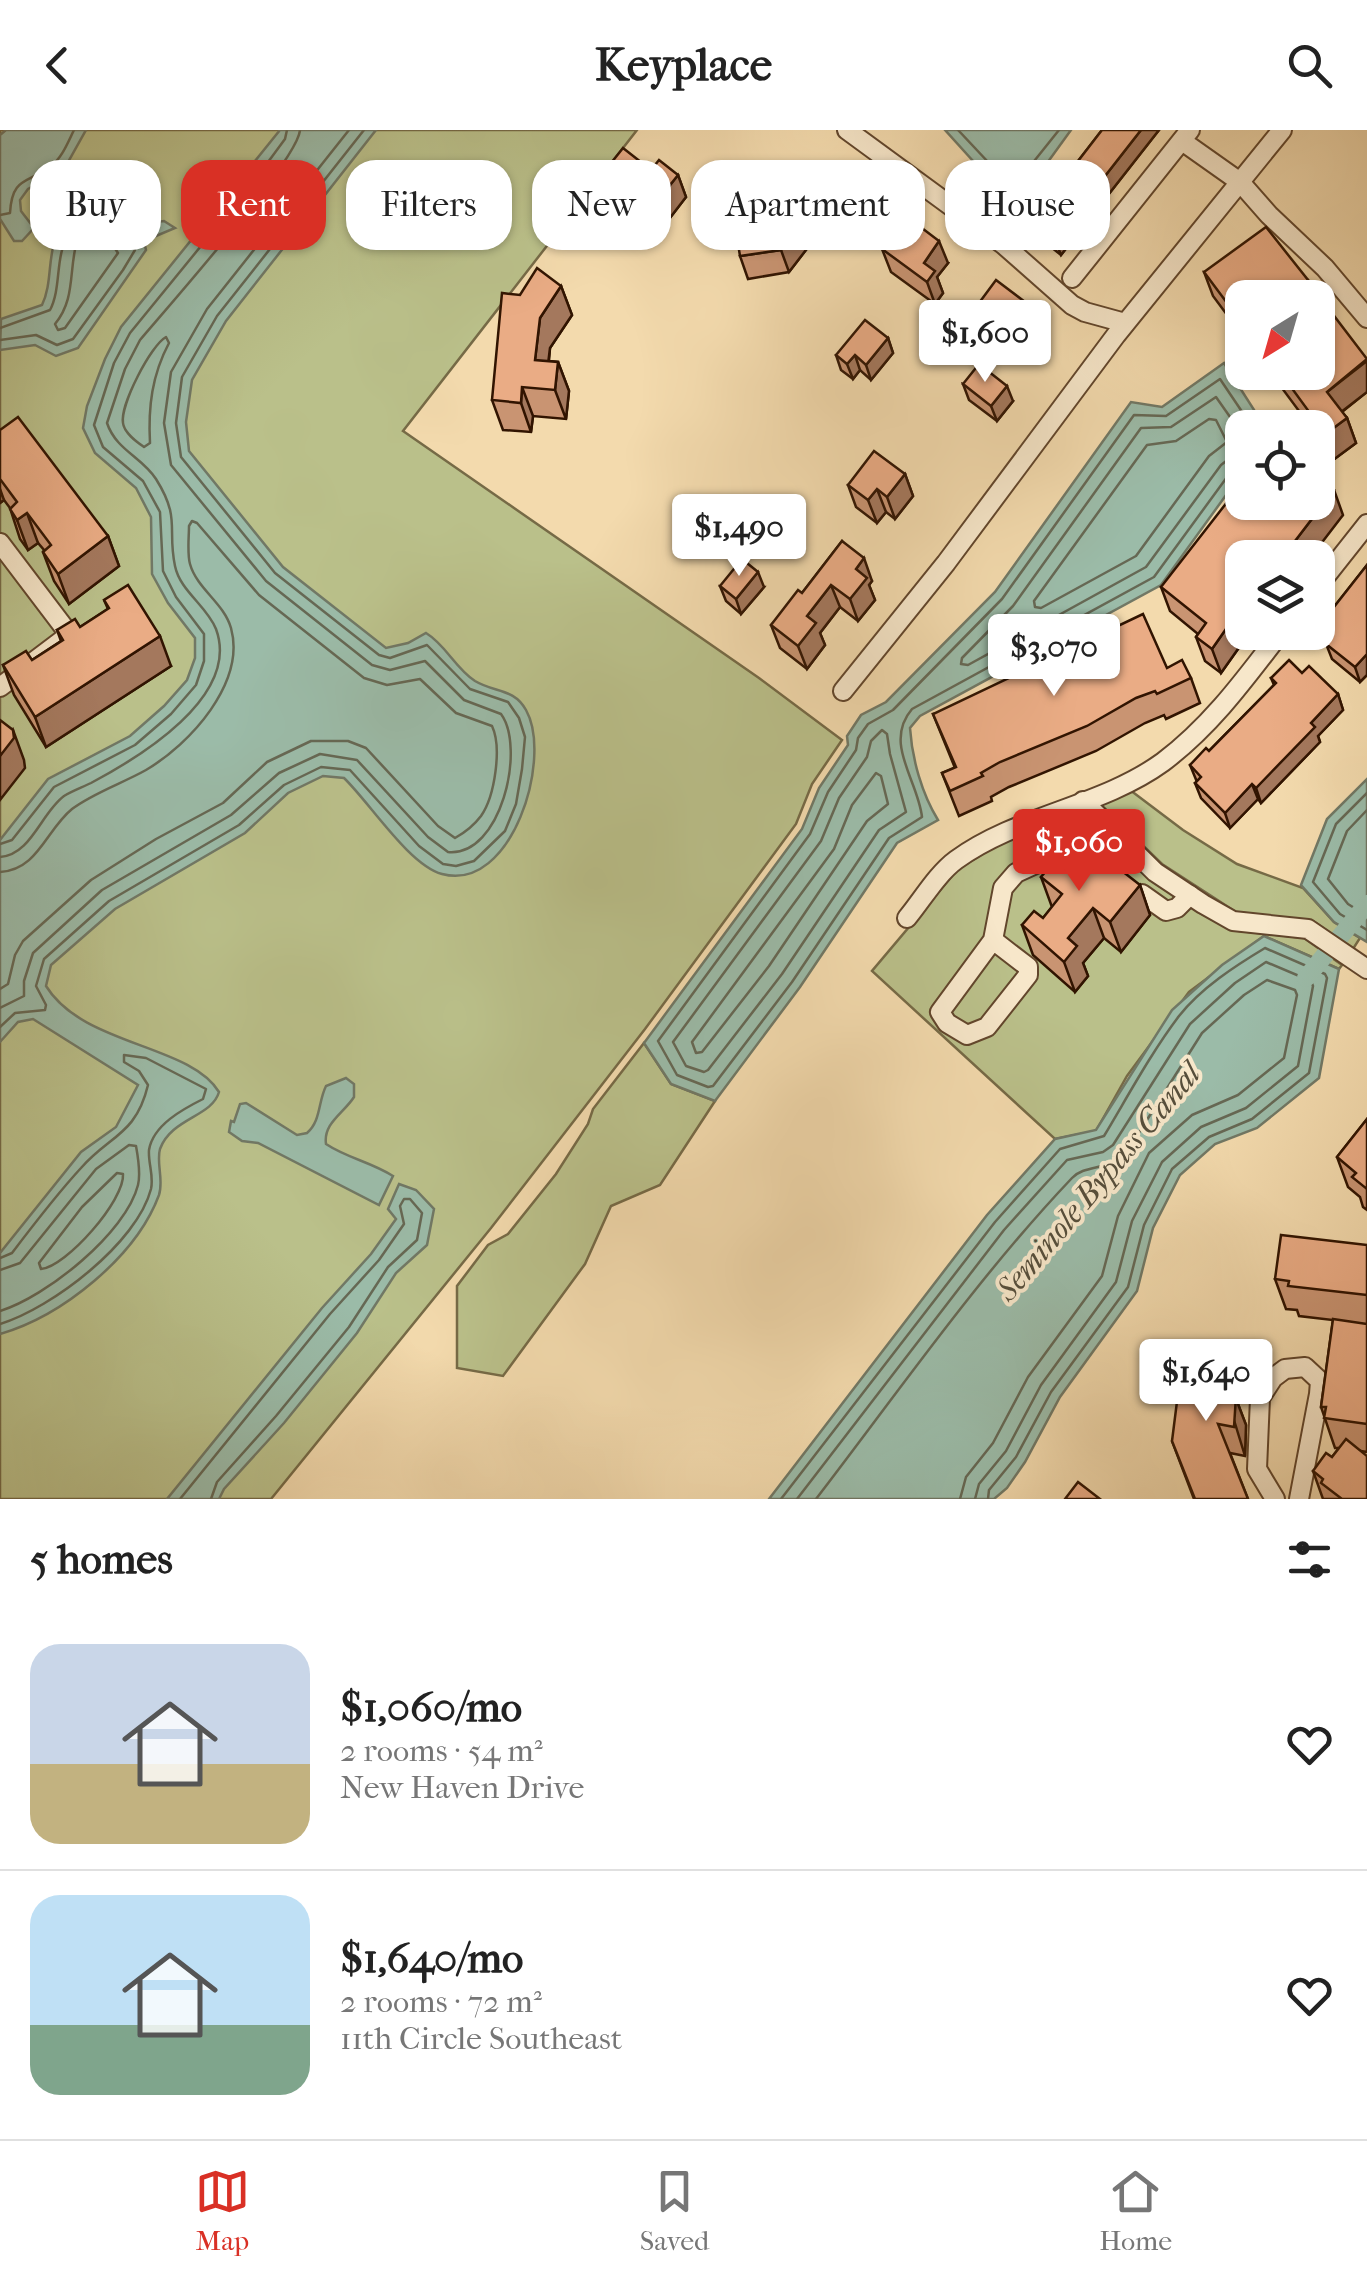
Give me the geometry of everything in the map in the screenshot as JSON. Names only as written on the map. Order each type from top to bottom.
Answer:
[{"type":"street","points":[[848,130],[1004,245],[1072,305],[1125,323]]},
{"type":"street","points":[[844,691],[946,563],[1125,323],[1282,130]]},
{"type":"street","points":[[1072,278],[1186,136],[1240,182],[1325,268],[1367,318]]},
{"type":"street","points":[[1335,564],[1367,524]]},
{"type":"street","points":[[0,543],[66,630],[65,638],[0,687]]},
{"type":"street","points":[[907,918],[953,862],[996,836],[1161,763],[1210,720],[1266,650]]},
{"type":"street","points":[[1082,800],[1156,872],[1233,921],[1308,929],[1367,969]]},
{"type":"street","points":[[992,940],[1028,968],[1028,975],[987,1027],[967,1035],[947,1023],[940,1012],[992,940],[1002,888],[1016,873],[1086,848],[1112,828]]},
{"type":"street","points":[[1142,894],[1166,911],[1177,908],[1190,895]]},
{"type":"street","points":[[1276,1499],[1257,1469],[1260,1398],[1273,1378],[1285,1369],[1305,1367],[1320,1381],[1320,1394],[1298,1499]]},
{"type":"green space","points":[[0,130],[637,130],[614,160],[532,160],[532,250],[544,250],[403,431],[842,740],[812,784],[796,824],[645,1029],[491,1228],[271,1499],[0,1499]]},
{"type":"green space","points":[[1130,790],[1237,864],[1303,888],[1334,922],[1360,938],[1353,949],[1313,921],[1236,912],[1162,864],[1099,803]]},
{"type":"green space","points":[[1080,811],[1149,879],[1198,912],[1231,930],[1304,938],[1342,965],[1339,969],[1264,936],[1189,992],[1127,1076],[1096,1131],[1055,1139],[872,971],[958,869],[999,844]]},
{"type":"green space","points":[[644,1043],[671,1084],[715,1101],[660,1185],[611,1206],[585,1264],[503,1376],[457,1368],[457,1286],[488,1245],[508,1234],[556,1174],[588,1124],[593,1109]]},
{"type":"water","points":[[6,130],[86,130],[69,160],[30,160],[30,188],[20,200],[30,232],[22,241],[14,241],[0,219],[0,135]]},
{"type":"water","points":[[280,130],[376,130],[352,160],[346,160],[346,168],[326,194],[326,160],[256,160]]},
{"type":"water","points":[[945,130],[1071,130],[1049,160],[972,160]]},
{"type":"water","points":[[161,221],[164,221],[175,228],[161,234]]},
{"type":"water","points":[[53,250],[146,250],[78,348],[56,356],[35,345],[0,350],[1,319],[42,305]]},
{"type":"water","points":[[183,250],[282,250],[226,321],[192,380],[186,422],[189,451],[283,567],[386,648],[408,643],[426,633],[475,681],[516,698],[526,710],[533,732],[534,759],[530,788],[506,843],[488,863],[467,874],[442,874],[429,868],[403,846],[344,778],[323,776],[288,793],[245,833],[115,909],[51,965],[46,986],[63,1006],[109,1033],[185,1064],[205,1076],[219,1092],[208,1107],[165,1139],[159,1154],[159,1195],[148,1218],[115,1261],[48,1313],[0,1334],[0,1253],[81,1152],[116,1127],[138,1085],[33,1019],[18,1022],[0,1042],[0,840],[48,779],[130,736],[164,706],[187,680],[195,658],[195,638],[152,574],[151,517],[136,488],[95,453],[83,428],[87,406],[121,327]]},
{"type":"water","points":[[1224,363],[1225,390],[1241,390],[1254,410],[1225,410],[1225,497],[1161,585],[920,716],[910,728],[913,752],[923,788],[938,820],[897,843],[800,987],[715,1101],[671,1084],[644,1043],[802,829],[819,788],[848,745],[847,736],[861,715],[886,702],[995,592],[1131,402],[1162,407]]},
{"type":"water","points":[[1367,779],[1367,942],[1334,922],[1301,885],[1327,819]]},
{"type":"water","points":[[1264,936],[1339,969],[1319,1078],[1257,1128],[1215,1144],[1180,1175],[1153,1228],[1137,1291],[1060,1397],[1007,1488],[994,1499],[769,1499],[987,1215],[1055,1139],[1096,1130],[1172,1010],[1222,965]]},
{"type":"water","points":[[346,1078],[354,1084],[354,1097],[331,1124],[326,1144],[393,1176],[379,1205],[229,1132],[240,1104],[246,1103],[297,1135],[307,1133],[315,1123],[326,1086]]},
{"type":"water","points":[[399,1184],[416,1190],[434,1209],[427,1245],[396,1273],[357,1333],[219,1499],[167,1499],[322,1308],[371,1254],[396,1219],[388,1209]]},
{"type":"building","points":[[1102,130],[1141,130],[1110,170],[1110,160],[1079,160]]},
{"type":"building","points":[[623,148],[638,160],[613,160]]},
{"type":"building","points":[[1266,227],[1308,280],[1225,280],[1225,300],[1204,272]]},
{"type":"building","points":[[925,230],[939,241],[924,263],[935,271],[927,282],[883,250],[925,250]]},
{"type":"building","points":[[739,250],[781,250],[740,256]]},
{"type":"building","points":[[537,268],[561,286],[540,318],[535,360],[558,362],[555,390],[522,387],[521,403],[492,400],[502,293],[520,295]]},
{"type":"building","points":[[996,280],[1029,305],[1012,328],[979,303]]},
{"type":"building","points":[[1335,317],[1367,359],[1335,385]]},
{"type":"building","points":[[865,320],[888,338],[866,365],[855,355],[847,364],[836,355]]},
{"type":"building","points":[[979,364],[1007,386],[991,406],[963,384]]},
{"type":"building","points":[[1293,390],[1329,390],[1327,392],[1347,418],[1335,427],[1335,410],[1308,410]]},
{"type":"building","points":[[18,417],[108,536],[58,574],[43,552],[51,545],[27,513],[17,520],[10,509],[17,502],[0,479],[0,430]]},
{"type":"building","points":[[874,451],[905,474],[887,497],[877,489],[868,500],[848,485]]},
{"type":"building","points":[[1225,505],[1225,520],[1311,520],[1296,540],[1225,540],[1225,630],[1212,649],[1196,637],[1206,623],[1161,587]]},
{"type":"building","points":[[842,541],[864,558],[856,569],[867,578],[850,599],[831,585],[807,616],[816,623],[798,646],[771,625],[798,590],[802,593]]},
{"type":"building","points":[[742,559],[758,572],[736,599],[720,586]]},
{"type":"building","points":[[1367,565],[1367,654],[1355,667],[1334,650],[1335,606]]},
{"type":"building","points":[[128,585],[160,636],[35,717],[3,665],[26,651],[32,660],[63,640],[57,630],[75,619],[80,627],[109,608],[104,600]]},
{"type":"building","points":[[1143,614],[1167,668],[1182,660],[1191,678],[1157,694],[1155,691],[1136,698],[1087,726],[1000,762],[981,773],[983,776],[950,791],[942,773],[956,767],[933,714]]},
{"type":"building","points":[[1289,660],[1302,673],[1309,666],[1338,694],[1311,723],[1315,727],[1256,788],[1252,784],[1225,813],[1195,783],[1201,777],[1190,765],[1276,683],[1271,678]]},
{"type":"building","points":[[0,720],[13,730],[14,738],[0,756]]},
{"type":"building","points":[[1072,832],[1140,885],[1110,922],[1093,908],[1068,938],[1077,946],[1064,962],[1022,925],[1034,911],[1043,918],[1062,894],[1041,877],[1047,870],[1043,868]]},
{"type":"building","points":[[1367,1119],[1367,1189],[1337,1157]]},
{"type":"building","points":[[1281,1235],[1367,1245],[1367,1295],[1288,1286],[1289,1281],[1275,1279]]},
{"type":"building","points":[[1333,1319],[1367,1324],[1367,1424],[1324,1418],[1326,1407],[1321,1407]]},
{"type":"building","points":[[1210,1344],[1231,1346],[1226,1394],[1236,1396],[1234,1427],[1218,1424],[1248,1499],[1195,1499],[1172,1441],[1184,1346],[1209,1349]]},
{"type":"building","points":[[1346,1439],[1367,1456],[1367,1499],[1342,1499],[1321,1483],[1323,1479],[1313,1471],[1326,1453],[1332,1457]]},
{"type":"building","points":[[1078,1482],[1100,1499],[1065,1499]]},
{"type":"waterway","name":"Seminole Bypass Canal","points":[[1306,978],[1367,904]]}]
